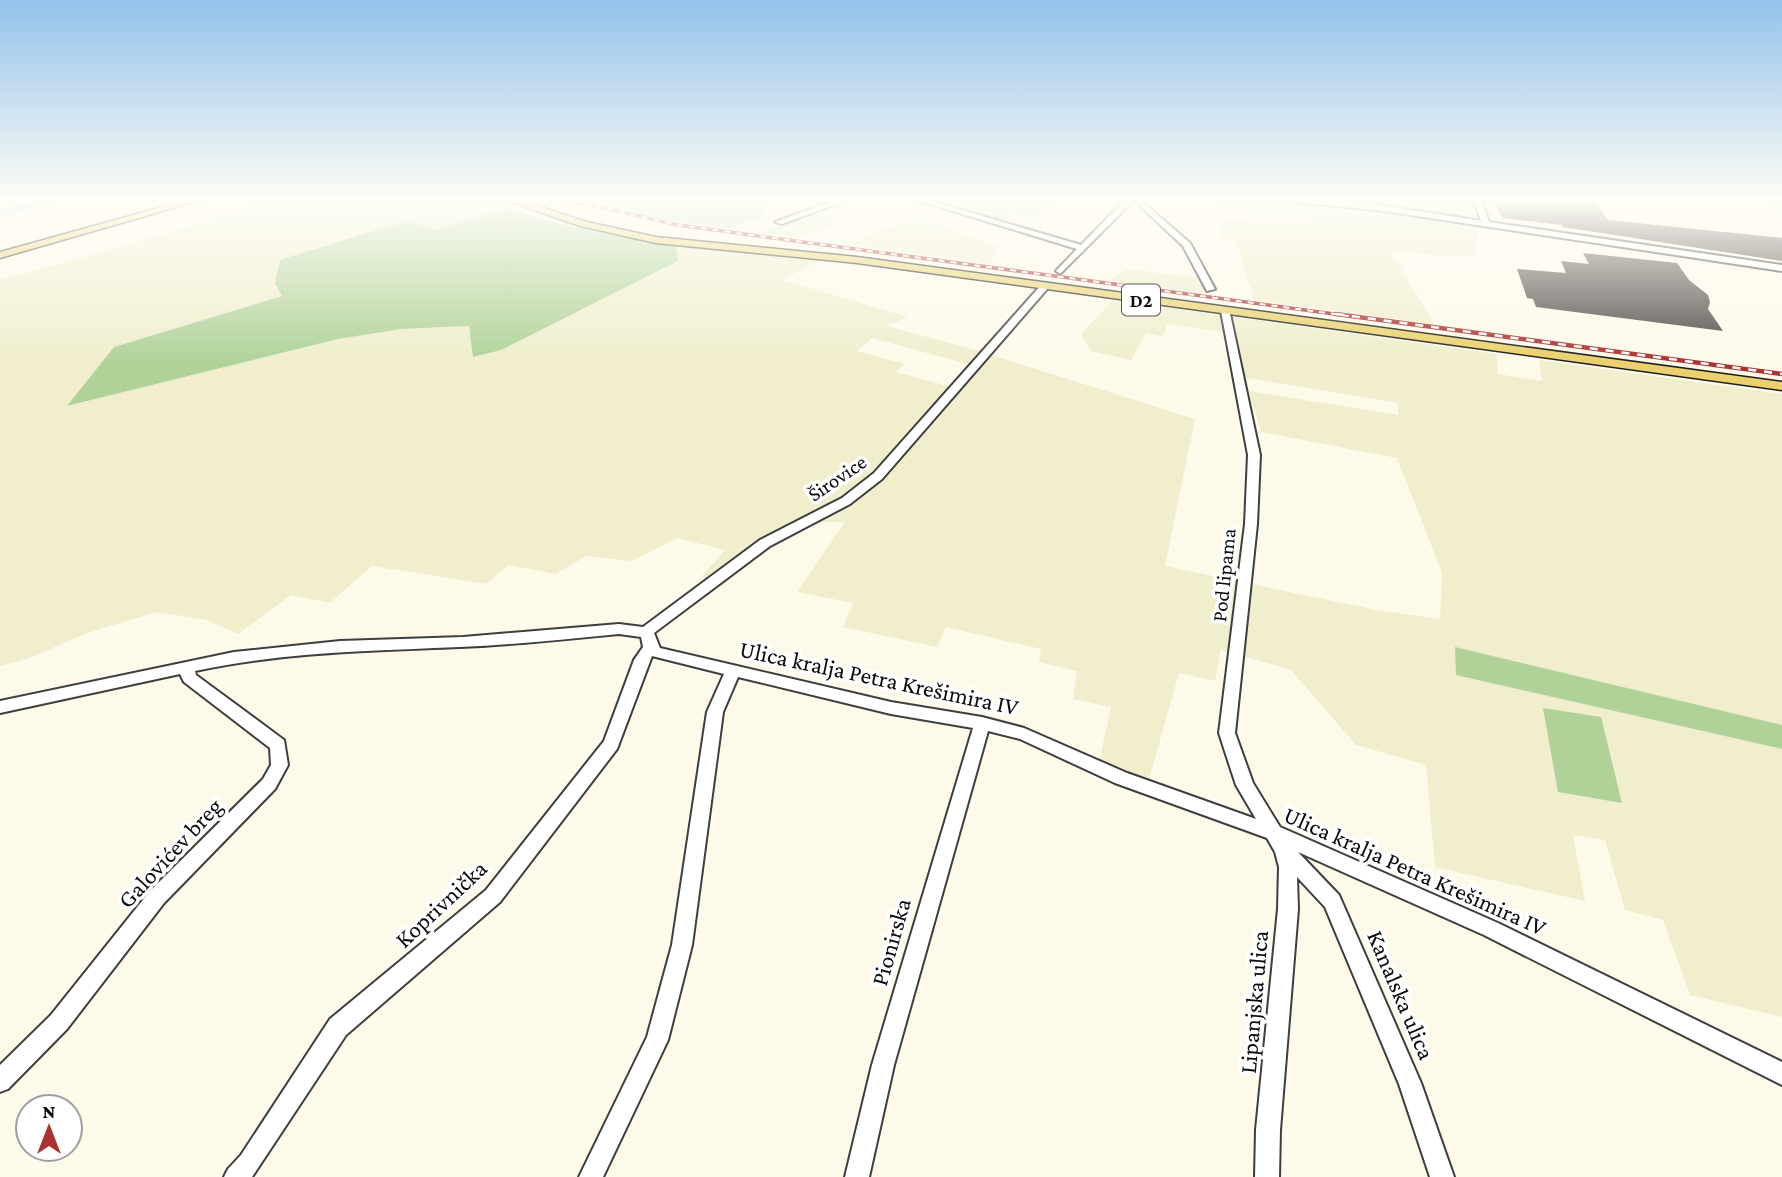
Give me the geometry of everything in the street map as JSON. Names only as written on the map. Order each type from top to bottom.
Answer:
[{"type":"main road","name":"D2","points":[[788,253],[1782,386]]},
{"type":"street","points":[[1060,271],[1075,253]]},
{"type":"street","points":[[1191,253],[1210,289]]},
{"type":"street","points":[[1681,253],[1782,268]]},
{"type":"street","name":"Širovice","points":[[648,640],[765,543],[846,500],[878,476],[1045,286]]},
{"type":"street","name":"Pod lipama","points":[[1226,312],[1254,455],[1251,524],[1227,733],[1245,785],[1279,842]]},
{"type":"street","name":"Ulica kralja Petra Krešimira IV","points":[[0,707],[233,657],[340,646],[463,642],[630,629],[648,640],[655,652],[891,708],[982,723],[1024,734],[1121,778],[1491,929],[1782,1074]]},
{"type":"street","name":"Koprivnička","points":[[236,1177],[249,1163],[338,1027],[493,896],[611,744],[648,640]]},
{"type":"street","name":"Galovićev breg","points":[[0,1081],[59,1022],[157,897],[269,784],[280,765],[278,745],[189,678],[186,668]]},
{"type":"street","points":[[591,1177],[657,1040],[682,945],[715,712],[733,672]]},
{"type":"street","name":"Pionirska","points":[[857,1177],[883,1065],[982,723]]},
{"type":"street","name":"Lipanjska ulica","points":[[1267,1177],[1268,1130],[1288,909],[1288,867],[1279,842]]},
{"type":"street","name":"Kanalska ulica","points":[[1279,842],[1332,901],[1410,1083],[1442,1177]]},
{"type":"shaded area","points":[[99,253],[354,253],[282,296],[114,347],[68,406],[338,339],[401,329],[469,326],[474,357],[501,350],[678,261],[677,253],[752,253],[820,260],[782,280],[908,317],[887,326],[979,351],[1195,419],[1165,566],[1376,610],[1440,619],[1442,573],[1397,458],[1261,432],[1249,391],[1398,415],[1398,403],[1246,378],[1223,332],[1167,324],[1163,337],[1146,333],[1131,360],[1091,351],[1081,334],[1113,300],[1497,354],[1498,374],[1542,381],[1539,360],[1782,394],[1782,725],[1455,648],[1457,675],[1782,749],[1782,1017],[1690,995],[1663,920],[1625,910],[1605,840],[1573,835],[1585,901],[1435,867],[1426,765],[1356,745],[1291,670],[1221,650],[1215,681],[1179,673],[1147,786],[1099,762],[1111,707],[1073,699],[1077,671],[1039,662],[1041,649],[946,627],[937,647],[843,627],[853,603],[797,592],[845,522],[818,522],[752,559],[722,586],[702,576],[725,550],[677,538],[632,561],[586,556],[556,574],[508,565],[487,584],[372,566],[330,603],[291,595],[238,634],[207,620],[157,612],[87,633],[27,659],[0,666],[0,280]],"holes":[[[872,338],[971,365],[952,387],[895,372],[905,364],[857,351]]]},
{"type":"shaded area","points":[[912,253],[995,253],[990,264]]},
{"type":"shaded area","points":[[1239,253],[1392,253],[1434,324],[1254,300]]},
{"type":"shaded area","points":[[1407,253],[1476,253],[1476,257]]},
{"type":"shaded area","points":[[1128,269],[1200,278],[1205,294],[1108,280]]},
{"type":"green space","points":[[303,253],[677,253],[678,261],[501,350],[473,357],[469,326],[401,329],[338,339],[67,406],[114,347],[282,296],[275,283],[280,260]]},
{"type":"green space","points":[[1455,647],[1782,725],[1782,749],[1456,675]]},
{"type":"green space","points":[[1543,708],[1601,717],[1622,803],[1558,792]]},
{"type":"building","points":[[1583,253],[1677,263],[1689,280],[1708,295],[1708,309],[1723,331],[1536,307],[1533,299],[1527,298],[1517,269],[1566,273],[1561,261],[1589,264]]},
{"type":"building","points":[[1730,253],[1782,253],[1782,261]]},
{"type":"railway","points":[[884,253],[1349,316]]},
{"type":"railway","points":[[1336,314],[1782,374]]}]
